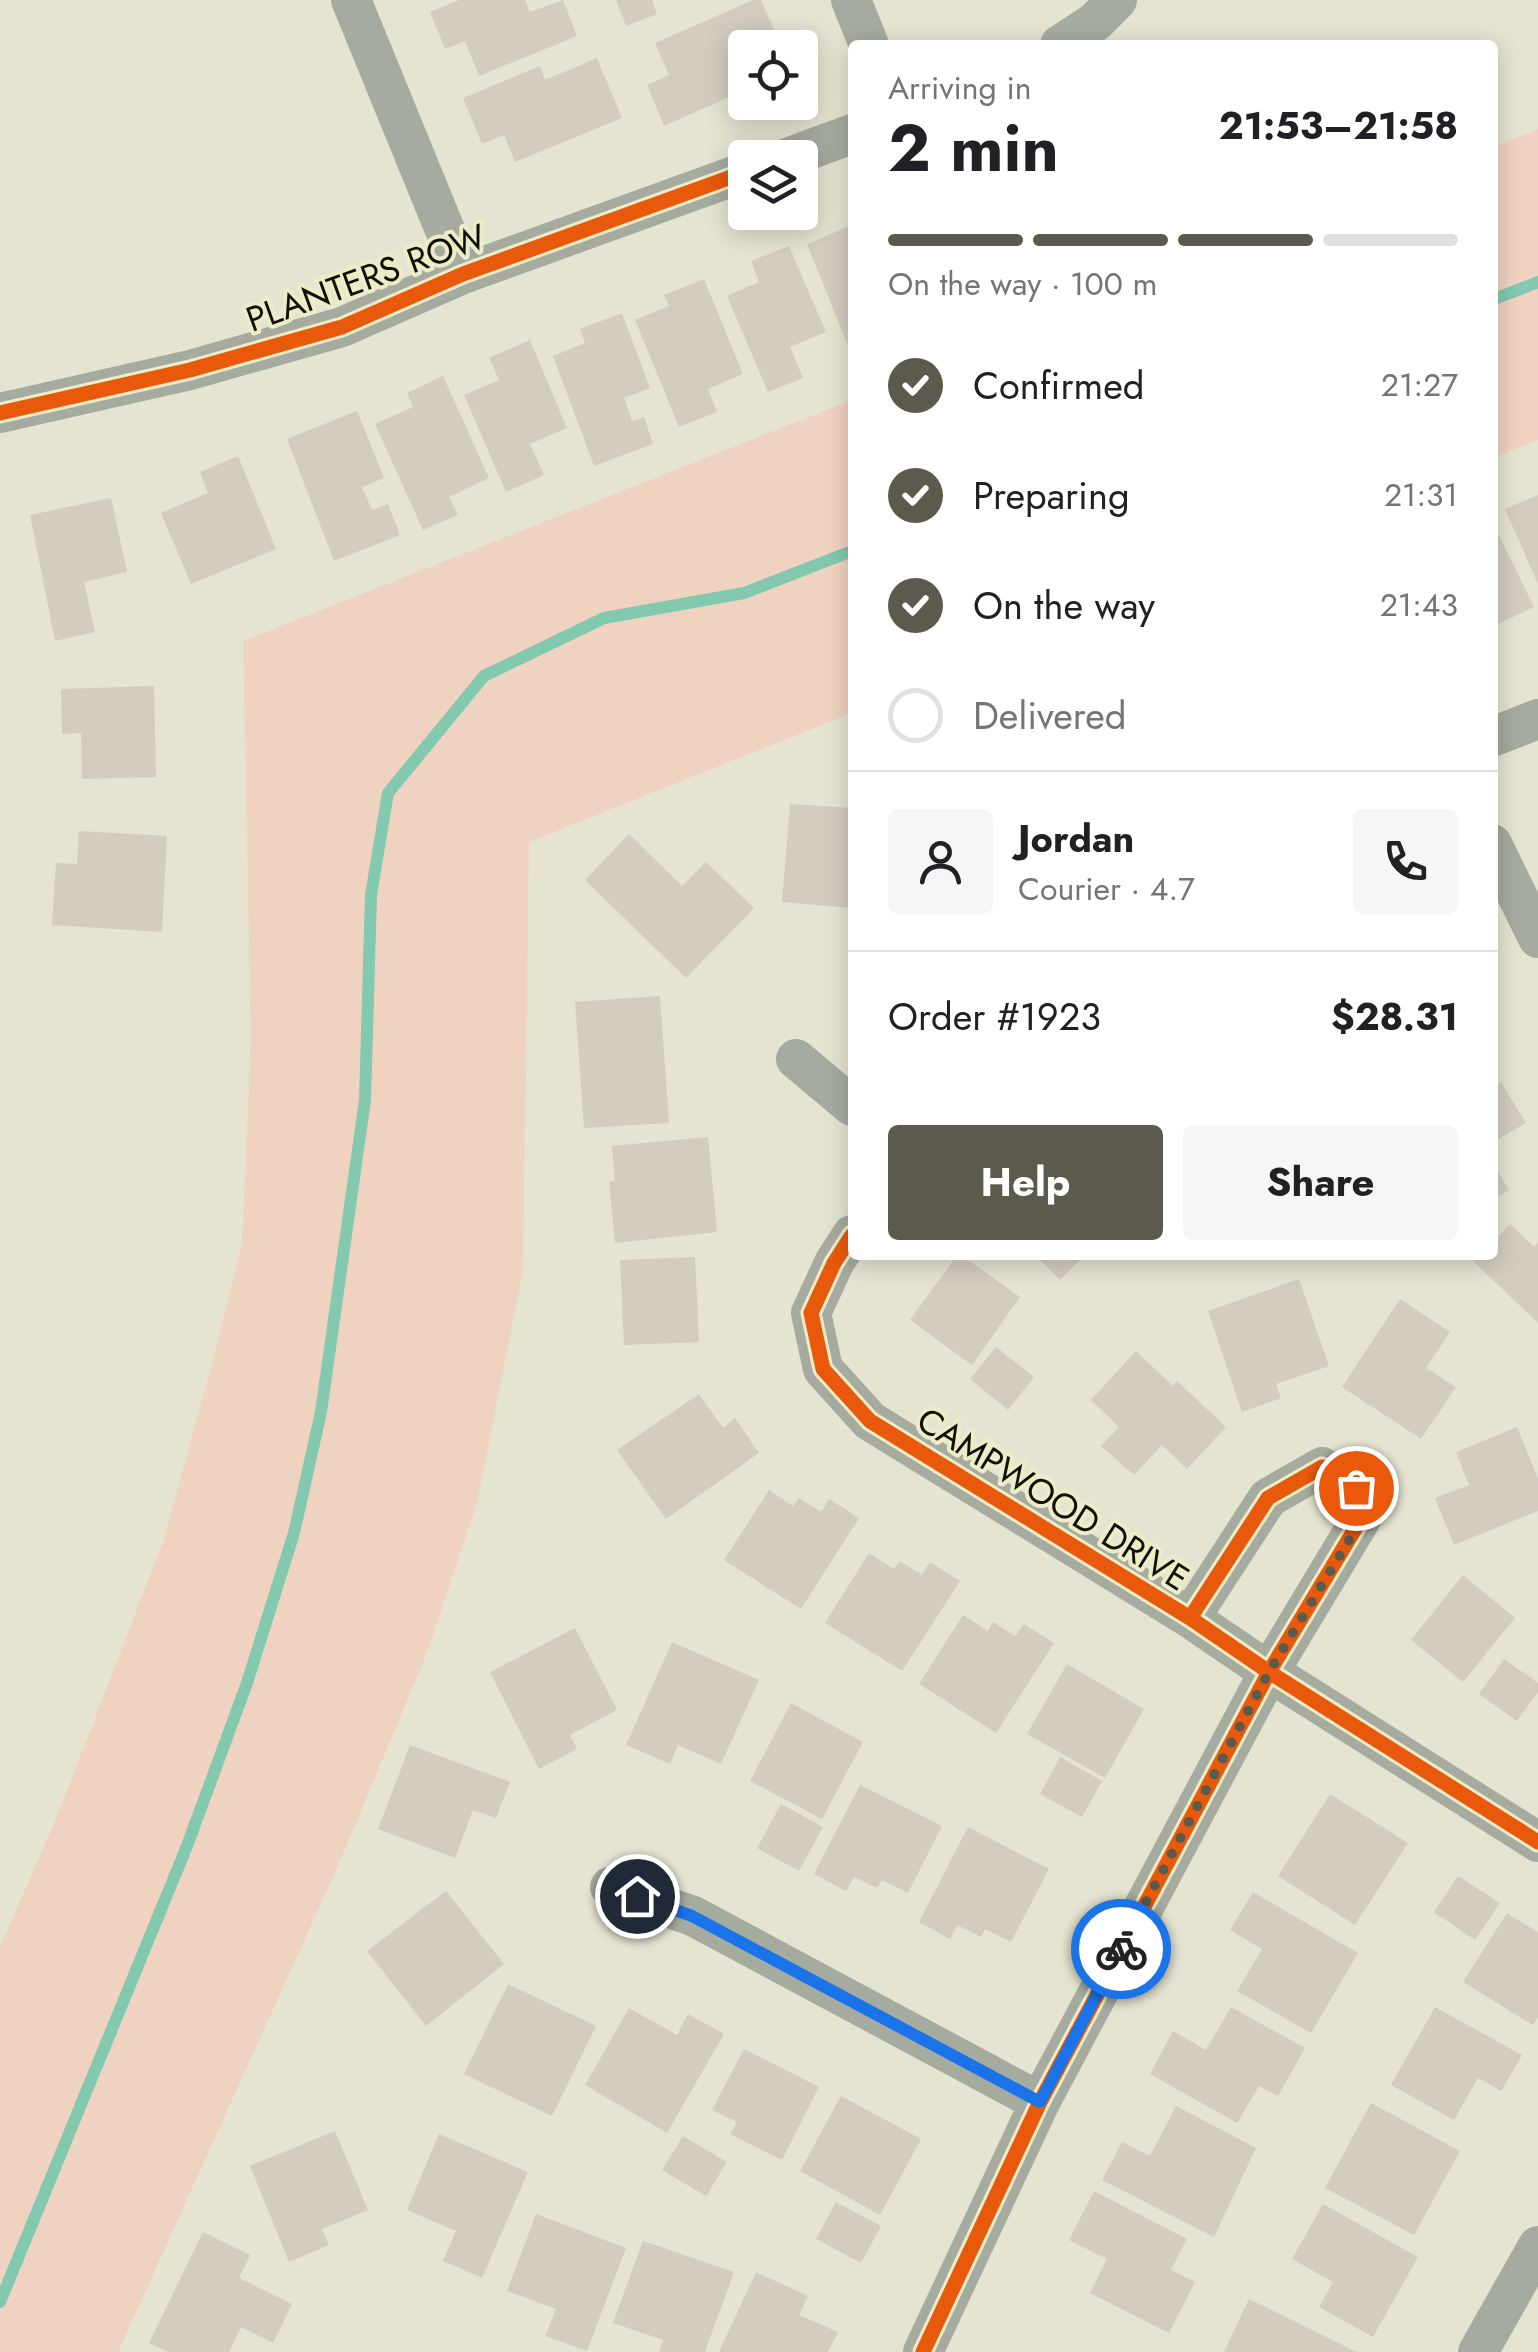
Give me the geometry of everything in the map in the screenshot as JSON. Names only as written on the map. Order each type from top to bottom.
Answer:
[{"type":"street","points":[[351,0],[463,274]]},
{"type":"street","points":[[850,0],[867,40]]},
{"type":"street","points":[[1067,40],[1117,0]]},
{"type":"street","points":[[818,147],[848,135]]},
{"type":"street","name":"PLANTERS ROW","points":[[0,412],[190,370],[342,326],[463,274],[728,178]]},
{"type":"street","points":[[1498,735],[1538,719]]},
{"type":"street","points":[[1498,856],[1538,938]]},
{"type":"street","points":[[796,1059],[848,1103]]},
{"type":"street","name":"CAMPWOOD DRIVE","points":[[848,1241],[811,1313],[823,1370],[870,1422],[1190,1618],[1538,1842]]},
{"type":"street","points":[[922,2352],[1040,2102],[1269,1672],[1362,1519],[1356,1488],[1322,1468],[1268,1498],[1190,1618]]},
{"type":"street","points":[[610,1886],[692,1916],[1040,2102]]},
{"type":"street","points":[[1478,2352],[1538,2246]]},
{"type":"shaded area","points":[[1538,129],[1538,440],[1498,456],[1498,145]]},
{"type":"shaded area","points":[[848,402],[848,715],[529,842],[523,1270],[477,1503],[427,1653],[337,1868],[118,2352],[0,2352],[0,1947],[58,1814],[164,1539],[242,1243],[251,1038],[243,641]]},
{"type":"building","points":[[459,0],[525,0],[530,12],[563,0],[577,36],[479,76],[465,41],[445,49],[430,12]]},
{"type":"building","points":[[616,0],[652,0],[657,14],[626,26]]},
{"type":"building","points":[[753,0],[761,0],[774,30],[728,30],[728,98],[664,126],[647,85],[669,75],[655,43]]},
{"type":"building","points":[[597,58],[622,118],[515,162],[504,135],[482,144],[463,98],[540,66],[545,80]]},
{"type":"building","points":[[848,227],[848,346],[807,244]]},
{"type":"building","points":[[789,246],[826,332],[790,347],[803,378],[768,392],[727,296],[759,282],[751,261]]},
{"type":"building","points":[[704,279],[743,374],[708,389],[717,412],[679,427],[635,320],[669,306],[664,295]]},
{"type":"building","points":[[622,313],[650,388],[624,398],[632,421],[644,417],[653,444],[594,466],[553,356],[585,343],[580,329]]},
{"type":"building","points":[[530,340],[567,428],[530,444],[544,475],[506,492],[464,395],[499,380],[489,358]]},
{"type":"building","points":[[443,376],[489,478],[449,497],[458,515],[423,530],[375,424],[413,407],[407,393]]},
{"type":"building","points":[[357,411],[384,478],[362,487],[372,510],[388,504],[400,535],[334,561],[287,439]]},
{"type":"building","points":[[238,456],[276,549],[191,584],[161,513],[208,493],[200,472]]},
{"type":"building","points":[[1538,495],[1538,584],[1505,509]]},
{"type":"building","points":[[111,498],[127,572],[84,582],[95,632],[55,641],[30,515]]},
{"type":"building","points":[[1498,533],[1534,607],[1498,624]]},
{"type":"building","points":[[154,686],[156,777],[82,779],[81,733],[62,734],[61,689]]},
{"type":"building","points":[[790,804],[848,808],[848,908],[782,902]]},
{"type":"building","points":[[79,831],[167,836],[162,932],[52,925],[56,863],[77,864]]},
{"type":"building","points":[[629,834],[682,886],[706,862],[754,908],[686,978],[585,880]]},
{"type":"building","points":[[660,996],[669,1123],[584,1128],[575,1002]]},
{"type":"building","points":[[1501,1082],[1526,1123],[1498,1139]]},
{"type":"building","points":[[708,1137],[717,1232],[615,1243],[609,1182],[615,1181],[612,1146]]},
{"type":"building","points":[[1498,1172],[1509,1190],[1498,1197]]},
{"type":"building","points":[[1510,1224],[1534,1247],[1538,1242],[1538,1323],[1474,1262],[1498,1260],[1498,1237]]},
{"type":"building","points":[[695,1257],[699,1342],[624,1345],[620,1260]]},
{"type":"building","points":[[953,1260],[968,1260],[1020,1297],[972,1365],[910,1320]]},
{"type":"building","points":[[1040,1260],[1080,1260],[1060,1280]]},
{"type":"building","points":[[1299,1279],[1329,1366],[1276,1384],[1281,1398],[1242,1412],[1208,1311]]},
{"type":"building","points":[[1400,1299],[1450,1332],[1426,1368],[1456,1387],[1421,1439],[1342,1387]]},
{"type":"building","points":[[996,1347],[1034,1377],[1008,1410],[970,1379]]},
{"type":"building","points":[[1136,1351],[1173,1386],[1177,1381],[1226,1427],[1187,1469],[1162,1445],[1134,1475],[1101,1446],[1119,1427],[1091,1400]]},
{"type":"building","points":[[699,1394],[723,1428],[735,1418],[759,1453],[666,1519],[617,1450]]},
{"type":"building","points":[[1517,1427],[1538,1479],[1538,1511],[1454,1545],[1435,1498],[1469,1485],[1456,1452]]},
{"type":"building","points":[[769,1490],[793,1506],[799,1498],[821,1512],[829,1499],[859,1518],[801,1609],[724,1560]]},
{"type":"building","points":[[869,1553],[894,1569],[900,1561],[922,1575],[930,1562],[960,1581],[902,1671],[825,1623]]},
{"type":"building","points":[[1463,1575],[1515,1618],[1463,1682],[1411,1640]]},
{"type":"building","points":[[963,1615],[988,1631],[993,1622],[1015,1636],[1024,1624],[1054,1643],[996,1733],[919,1684]]},
{"type":"building","points":[[575,1628],[617,1710],[570,1735],[577,1749],[539,1769],[490,1672]]},
{"type":"building","points":[[672,1642],[759,1680],[721,1764],[678,1745],[670,1764],[626,1745]]},
{"type":"building","points":[[1504,1659],[1538,1683],[1538,1692],[1517,1721],[1479,1694]]},
{"type":"building","points":[[1067,1664],[1144,1709],[1105,1778],[1027,1734]]},
{"type":"building","points":[[791,1703],[863,1742],[822,1819],[750,1781]]},
{"type":"building","points":[[410,1745],[510,1782],[496,1818],[473,1810],[455,1858],[378,1829]]},
{"type":"building","points":[[1060,1757],[1102,1781],[1082,1817],[1040,1794]]},
{"type":"building","points":[[860,1785],[942,1826],[908,1893],[882,1880],[877,1888],[854,1877],[846,1891],[814,1874]]},
{"type":"building","points":[[1330,1794],[1408,1843],[1355,1925],[1278,1876]]},
{"type":"building","points":[[781,1804],[823,1827],[799,1871],[757,1848]]},
{"type":"building","points":[[968,1827],[1049,1869],[1011,1942],[985,1929],[981,1937],[957,1925],[950,1939],[919,1922]]},
{"type":"building","points":[[1458,1876],[1500,1903],[1475,1940],[1434,1912]]},
{"type":"building","points":[[446,1891],[504,1964],[426,2026],[367,1951]]},
{"type":"building","points":[[1253,1892],[1358,1953],[1311,2033],[1237,1991],[1262,1949],[1230,1930]]},
{"type":"building","points":[[1507,1913],[1538,1932],[1538,2017],[1533,2025],[1463,1982]]},
{"type":"building","points":[[508,1984],[596,2026],[552,2116],[464,2074]]},
{"type":"building","points":[[1231,2007],[1305,2048],[1278,2096],[1259,2086],[1237,2123],[1150,2074],[1173,2031],[1206,2050]]},
{"type":"building","points":[[1435,2007],[1522,2055],[1501,2091],[1478,2078],[1454,2120],[1391,2085]]},
{"type":"building","points":[[629,2008],[677,2035],[688,2014],[724,2034],[667,2133],[585,2085]]},
{"type":"building","points":[[744,2049],[819,2087],[782,2160],[730,2134],[737,2122],[712,2110]]},
{"type":"building","points":[[841,2096],[921,2139],[880,2215],[800,2171]]},
{"type":"building","points":[[1371,2103],[1460,2151],[1414,2235],[1325,2188]]},
{"type":"building","points":[[1176,2106],[1256,2148],[1214,2237],[1102,2180],[1122,2142],[1150,2156]]},
{"type":"building","points":[[335,2131],[368,2210],[322,2229],[329,2245],[289,2262],[250,2166]]},
{"type":"building","points":[[439,2134],[528,2172],[482,2278],[443,2261],[456,2231],[407,2210]]},
{"type":"building","points":[[683,2136],[727,2162],[706,2196],[662,2170]]},
{"type":"building","points":[[1094,2191],[1187,2239],[1171,2270],[1195,2282],[1169,2333],[1090,2293],[1107,2259],[1069,2240]]},
{"type":"building","points":[[836,2202],[881,2226],[861,2263],[816,2239]]},
{"type":"building","points":[[1323,2204],[1418,2257],[1373,2337],[1319,2307],[1333,2282],[1292,2259]]},
{"type":"building","points":[[536,2214],[626,2248],[587,2351],[545,2336],[556,2309],[507,2291]]},
{"type":"building","points":[[203,2232],[250,2255],[239,2278],[292,2304],[273,2343],[241,2327],[229,2352],[168,2352],[149,2343]]},
{"type":"building","points":[[643,2241],[734,2272],[705,2352],[659,2352],[663,2340],[613,2323]]},
{"type":"building","points":[[756,2272],[808,2296],[799,2315],[838,2332],[828,2352],[719,2352]]},
{"type":"building","points":[[1249,2299],[1357,2352],[1224,2352]]},
{"type":"waterway","points":[[1498,298],[1538,282]]},
{"type":"waterway","points":[[0,2302],[187,1846],[247,1683],[294,1533],[321,1412],[365,1100],[371,895],[388,793],[484,676],[604,618],[744,593],[848,553]]},
{"type":"cycle path","points":[[0,413],[190,370],[342,327],[463,274],[728,178]]},
{"type":"cycle path","points":[[848,1241],[811,1313],[823,1369],[870,1421],[1190,1618],[1538,1842]]},
{"type":"cycle path","points":[[923,2352],[1040,2102],[1269,1672],[1361,1519],[1355,1488],[1322,1467],[1268,1498],[1190,1618]]},
{"type":"way so far","points":[[1121,1949],[1269,1672],[1362,1519],[1356,1488]]},
{"type":"route","points":[[637,1896],[692,1916],[1040,2102],[1121,1949]]}]
